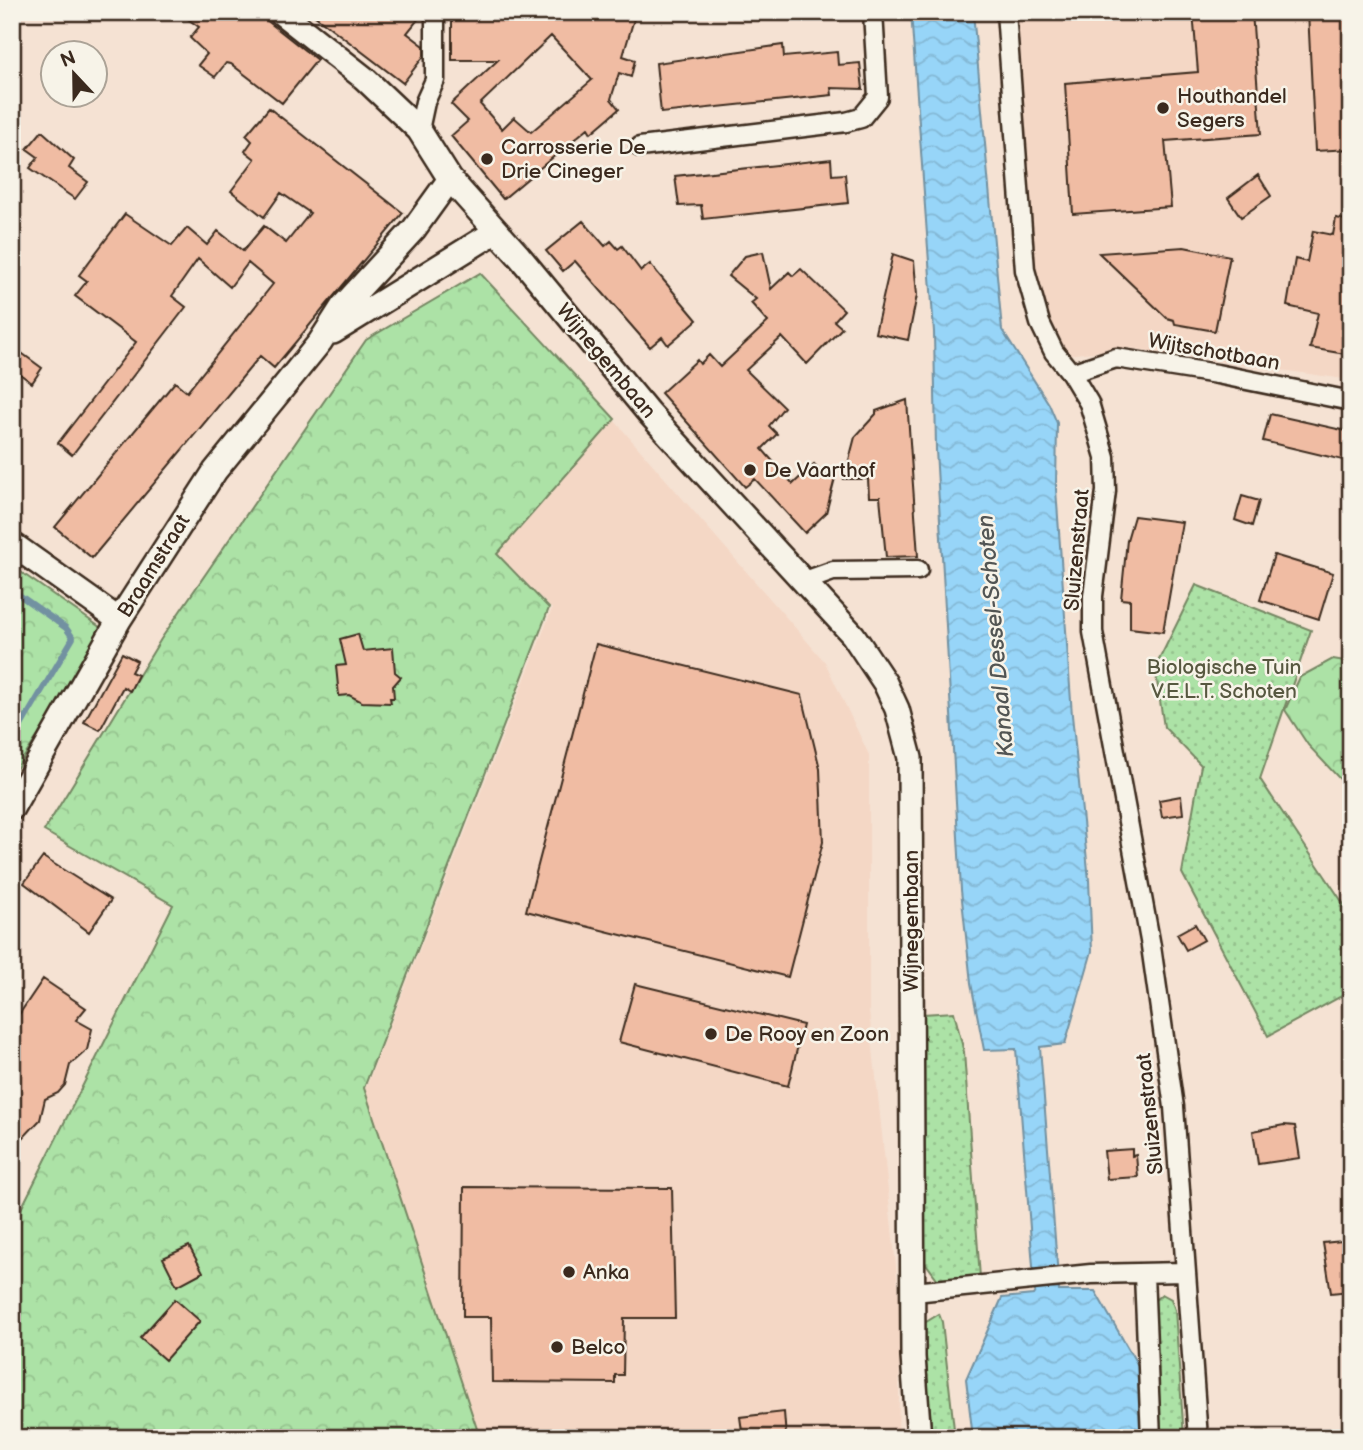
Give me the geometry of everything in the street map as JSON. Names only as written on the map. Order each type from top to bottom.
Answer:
[{"type":"street","name":"Wijnegembaan","points":[[280,12],[364,78],[419,130],[450,179],[648,412],[853,635],[885,683],[897,709],[910,758],[913,1357],[919,1438]]},
{"type":"street","points":[[419,130],[425,102],[435,80],[435,12]]},
{"type":"street","points":[[640,147],[860,118],[878,97],[873,12]]},
{"type":"street","name":"Sluizenstraat","points":[[1006,12],[1025,270],[1040,323],[1054,352],[1071,373],[1093,414],[1105,457],[1106,491],[1093,596],[1093,632],[1157,986],[1174,1107],[1198,1438]]},
{"type":"street","name":"Braamstraat","points":[[12,808],[119,621],[215,471],[320,342],[343,306],[414,229],[450,179]]},
{"type":"street","name":"Braamstraat","points":[[320,342],[388,296],[495,232]]},
{"type":"street","points":[[370,276],[388,296]]},
{"type":"street","name":"Wijtschotbaan","points":[[1071,373],[1116,358],[1217,373],[1351,401]]},
{"type":"street","points":[[12,544],[119,621]]},
{"type":"street","points":[[805,581],[832,571],[918,570]]},
{"type":"street","points":[[914,1292],[1061,1276],[1184,1272]]},
{"type":"street","points":[[1144,1275],[1152,1438]]},
{"type":"shaded area","points":[[999,12],[1351,12],[1351,380],[1128,348],[1057,356],[1020,266]]},
{"type":"shaded area","points":[[614,420],[825,662],[869,755],[869,1011],[901,1314],[898,1438],[476,1438],[365,1090],[552,609],[498,554]]},
{"type":"green space","points":[[480,273],[615,419],[497,554],[549,608],[364,1088],[480,1438],[12,1438],[12,1227],[173,905],[44,831],[161,639],[366,340]]},
{"type":"green space","points":[[12,566],[107,632],[12,775]]},
{"type":"green space","name":"Biologische Tuin V.E.L.T. Schoten","points":[[1196,585],[1311,630],[1260,779],[1351,915],[1351,991],[1268,1036],[1182,873],[1201,765],[1164,727],[1155,668]]},
{"type":"green space","points":[[1333,659],[1351,662],[1351,791],[1308,745],[1285,710],[1300,677]]},
{"type":"green space","points":[[954,1012],[964,1052],[980,1278],[938,1280],[924,1261],[923,1014]]},
{"type":"green space","points":[[1162,1294],[1171,1299],[1175,1310],[1184,1438],[1157,1438],[1154,1301]]},
{"type":"green space","points":[[939,1314],[955,1438],[932,1438],[923,1324]]},
{"type":"water","name":"Kanaal Dessel-Schoten","points":[[911,12],[973,12],[1002,330],[1049,404],[1057,423],[1056,489],[1072,715],[1089,880],[1092,951],[1065,1044],[1040,1047],[1059,1291],[1095,1291],[1140,1369],[1143,1438],[973,1438],[966,1379],[1002,1298],[1033,1295],[1035,1292],[1016,1049],[984,1050],[971,983],[961,890],[936,450],[934,332]]},
{"type":"building","points":[[178,12],[256,12],[317,60],[282,103],[231,64],[226,63],[215,77],[198,65],[207,54],[190,38],[199,27]]},
{"type":"building","points":[[310,12],[424,12],[407,33],[424,46],[424,56],[403,83]]},
{"type":"building","points":[[452,12],[636,12],[623,56],[635,60],[631,77],[619,73],[611,99],[619,109],[591,133],[588,128],[503,199],[451,136],[468,121],[451,104],[498,60],[452,60]],"holes":[[[551,36],[592,80],[531,132],[514,117],[502,129],[480,104]]]},
{"type":"building","name":"Houthandel Segers","points":[[1193,12],[1252,12],[1261,134],[1165,141],[1171,207],[1073,214],[1065,83],[1198,72]]},
{"type":"building","points":[[1308,12],[1351,12],[1351,149],[1315,151]]},
{"type":"building","points":[[783,45],[784,57],[837,52],[838,65],[860,63],[863,89],[831,88],[832,95],[661,113],[656,63]]},
{"type":"building","points":[[269,108],[403,213],[274,368],[260,356],[92,558],[55,527],[175,382],[187,392],[273,284],[248,263],[230,287],[198,259],[172,296],[186,307],[72,455],[58,443],[136,342],[75,296],[87,281],[79,275],[125,214],[172,246],[187,228],[207,245],[218,231],[243,251],[264,226],[286,243],[310,213],[281,193],[264,217],[231,191],[255,159],[245,151],[252,141],[246,135]]},
{"type":"building","points":[[42,131],[74,160],[69,168],[88,182],[75,199],[30,168],[38,157],[27,149]]},
{"type":"building","points":[[831,159],[832,175],[845,174],[848,203],[703,219],[701,205],[679,206],[675,176]]},
{"type":"building","points":[[1258,175],[1271,196],[1241,217],[1228,198]]},
{"type":"building","points":[[1336,218],[1351,221],[1351,355],[1310,348],[1318,313],[1287,306],[1295,259],[1307,262],[1313,231],[1333,235]]},
{"type":"building","points":[[583,221],[605,246],[611,241],[618,249],[622,246],[641,271],[650,264],[697,320],[668,345],[662,337],[650,347],[575,261],[563,271],[546,251]]},
{"type":"building","points":[[1184,247],[1230,256],[1215,331],[1175,324],[1174,320],[1167,318],[1099,253]]},
{"type":"building","points":[[763,252],[771,289],[789,272],[793,276],[801,269],[844,310],[834,321],[842,328],[807,364],[782,337],[746,370],[784,407],[769,426],[777,434],[762,449],[793,484],[814,464],[824,475],[836,474],[826,513],[805,533],[755,479],[745,487],[661,393],[697,360],[700,364],[709,355],[720,367],[768,322],[751,303],[756,299],[728,276],[745,256]]},
{"type":"building","points":[[893,254],[914,261],[917,295],[908,340],[875,333]]},
{"type":"building","points":[[12,346],[42,368],[32,383],[12,368]]},
{"type":"building","points":[[907,400],[918,556],[886,557],[880,497],[869,497],[868,479],[844,479],[855,437],[876,411]]},
{"type":"building","points":[[1270,414],[1351,432],[1351,462],[1263,441]]},
{"type":"building","points":[[1242,496],[1259,501],[1252,526],[1235,520]]},
{"type":"building","points":[[1134,516],[1182,522],[1163,632],[1130,628],[1130,600],[1121,599],[1127,540]]},
{"type":"building","points":[[1274,555],[1333,573],[1319,619],[1260,600]]},
{"type":"building","points":[[358,634],[363,651],[393,648],[395,672],[401,677],[393,686],[394,698],[390,698],[391,703],[362,702],[349,695],[339,696],[336,666],[346,665],[340,639]]},
{"type":"building","points":[[596,644],[802,695],[820,769],[823,842],[788,977],[526,911]]},
{"type":"building","points":[[122,653],[137,661],[131,672],[138,675],[130,691],[123,687],[100,730],[84,722]]},
{"type":"building","points":[[1181,796],[1183,814],[1162,817],[1159,800]]},
{"type":"building","points":[[43,857],[111,900],[89,932],[24,883]]},
{"type":"building","points":[[1195,924],[1204,940],[1186,950],[1177,934]]},
{"type":"building","points":[[43,979],[86,1008],[76,1020],[92,1029],[87,1050],[70,1065],[65,1085],[58,1093],[45,1099],[40,1120],[23,1138],[12,1130],[12,1025]]},
{"type":"building","name":"De Rooy en Zoon","points":[[635,984],[803,1025],[788,1086],[619,1042]]},
{"type":"building","points":[[1284,1125],[1295,1126],[1300,1158],[1258,1164],[1253,1131]]},
{"type":"building","points":[[1132,1149],[1132,1156],[1136,1155],[1138,1177],[1107,1179],[1104,1151]]},
{"type":"building","name":"Anka","points":[[464,1187],[672,1188],[675,1318],[624,1318],[623,1375],[615,1375],[615,1383],[492,1382],[491,1317],[463,1317]]},
{"type":"building","points":[[1342,1241],[1350,1291],[1331,1293],[1323,1243]]},
{"type":"building","points":[[189,1246],[203,1272],[177,1286],[163,1258]]},
{"type":"building","points":[[175,1299],[200,1321],[165,1360],[140,1338]]},
{"type":"building","points":[[784,1412],[786,1438],[743,1438],[740,1417]]},
{"type":"waterway","points":[[12,590],[66,628],[73,638],[12,741]]},
{"type":"place","name":"Houthandel Segers","points":[[1163,108]]},
{"type":"place","name":"Carrosserie De Drie Cineger","points":[[487,159]]},
{"type":"place","name":"De Vaarthof","points":[[750,470]]},
{"type":"place","name":"De Rooy en Zoon","points":[[711,1034]]},
{"type":"place","name":"Anka","points":[[569,1272]]},
{"type":"place","name":"Belco","points":[[557,1347]]}]
